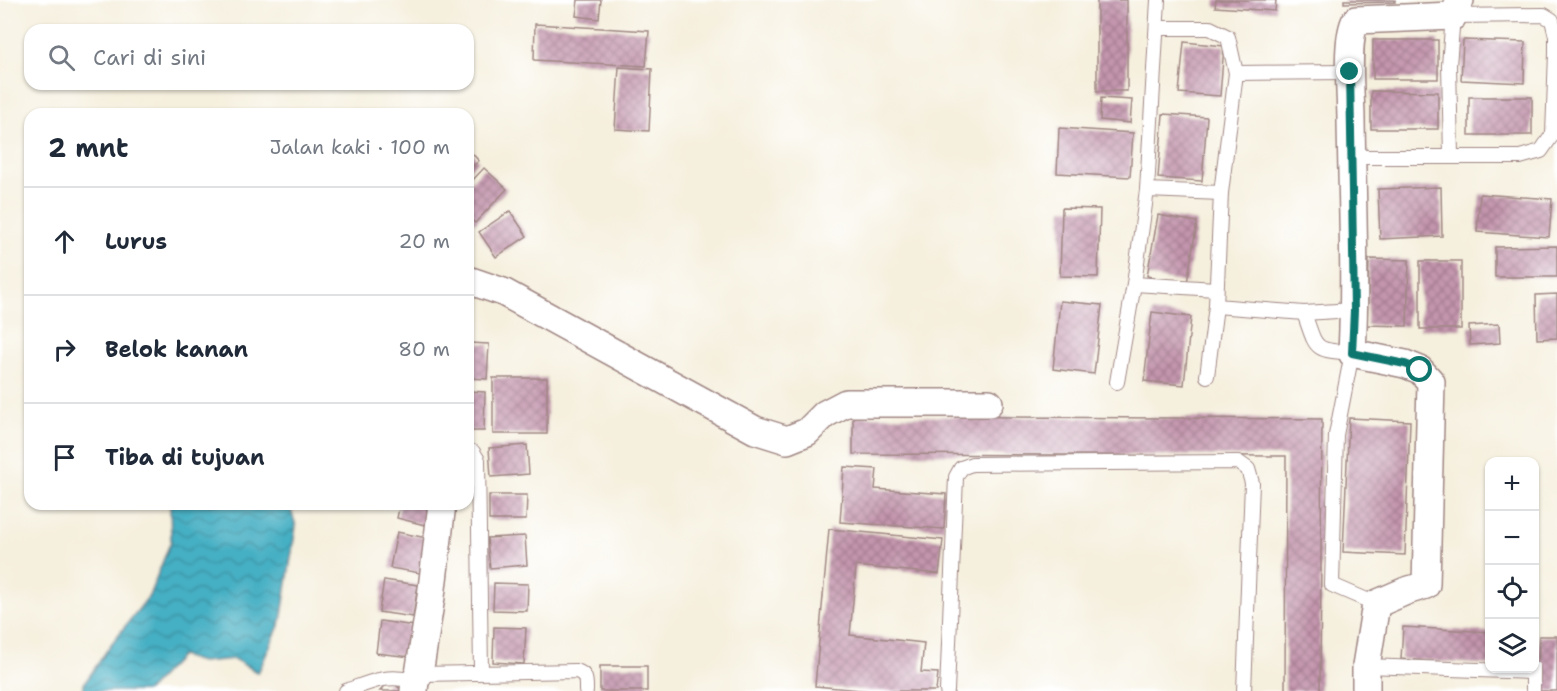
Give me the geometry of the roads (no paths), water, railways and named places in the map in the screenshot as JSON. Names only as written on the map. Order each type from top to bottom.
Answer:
[{"type":"street","points":[[1366,679],[1376,604],[1426,585],[1431,382],[1420,370],[1405,364],[1352,353],[1354,310],[1350,72],[1352,27],[1356,20],[1456,8]]},
{"type":"street","points":[[474,282],[503,292],[755,430],[787,440],[807,432],[825,414],[846,403],[989,403]]},
{"type":"street","points":[[416,682],[431,597],[441,510]]},
{"type":"lane","points":[[1117,382],[1147,190],[1158,0]]},
{"type":"lane","points":[[1352,157],[1520,157],[1541,151],[1555,134],[1556,36],[1552,20],[1544,15],[1456,8],[1449,65],[1451,156]]},
{"type":"lane","points":[[1157,28],[1210,28],[1228,37],[1236,73],[1221,193],[1216,306],[1207,376]]},
{"type":"lane","points":[[1236,73],[1350,72]]},
{"type":"lane","points":[[1147,190],[1221,193]]},
{"type":"lane","points":[[1134,284],[1216,289]]},
{"type":"lane","points":[[1216,306],[1304,313],[1354,310]]},
{"type":"lane","points":[[1304,313],[1315,344],[1325,351],[1352,353],[1336,435],[1332,585],[1376,604]]},
{"type":"lane","points":[[474,455],[478,460],[481,672]]},
{"type":"lane","points":[[947,691],[956,477],[961,468],[972,464],[1238,462],[1248,469],[1252,483],[1244,691]]},
{"type":"lane","points":[[346,691],[379,678],[399,677],[416,682],[481,672],[576,672],[582,673],[585,677],[586,691]]},
{"type":"lane","points":[[1366,679],[1485,673]]},
{"type":"lane","points":[[1533,673],[1533,691]]},
{"type":"water","points":[[170,510],[291,510],[296,526],[281,621],[258,673],[234,659],[201,662],[181,656],[147,691],[84,691],[84,684],[112,643],[149,596],[171,541]]}]
